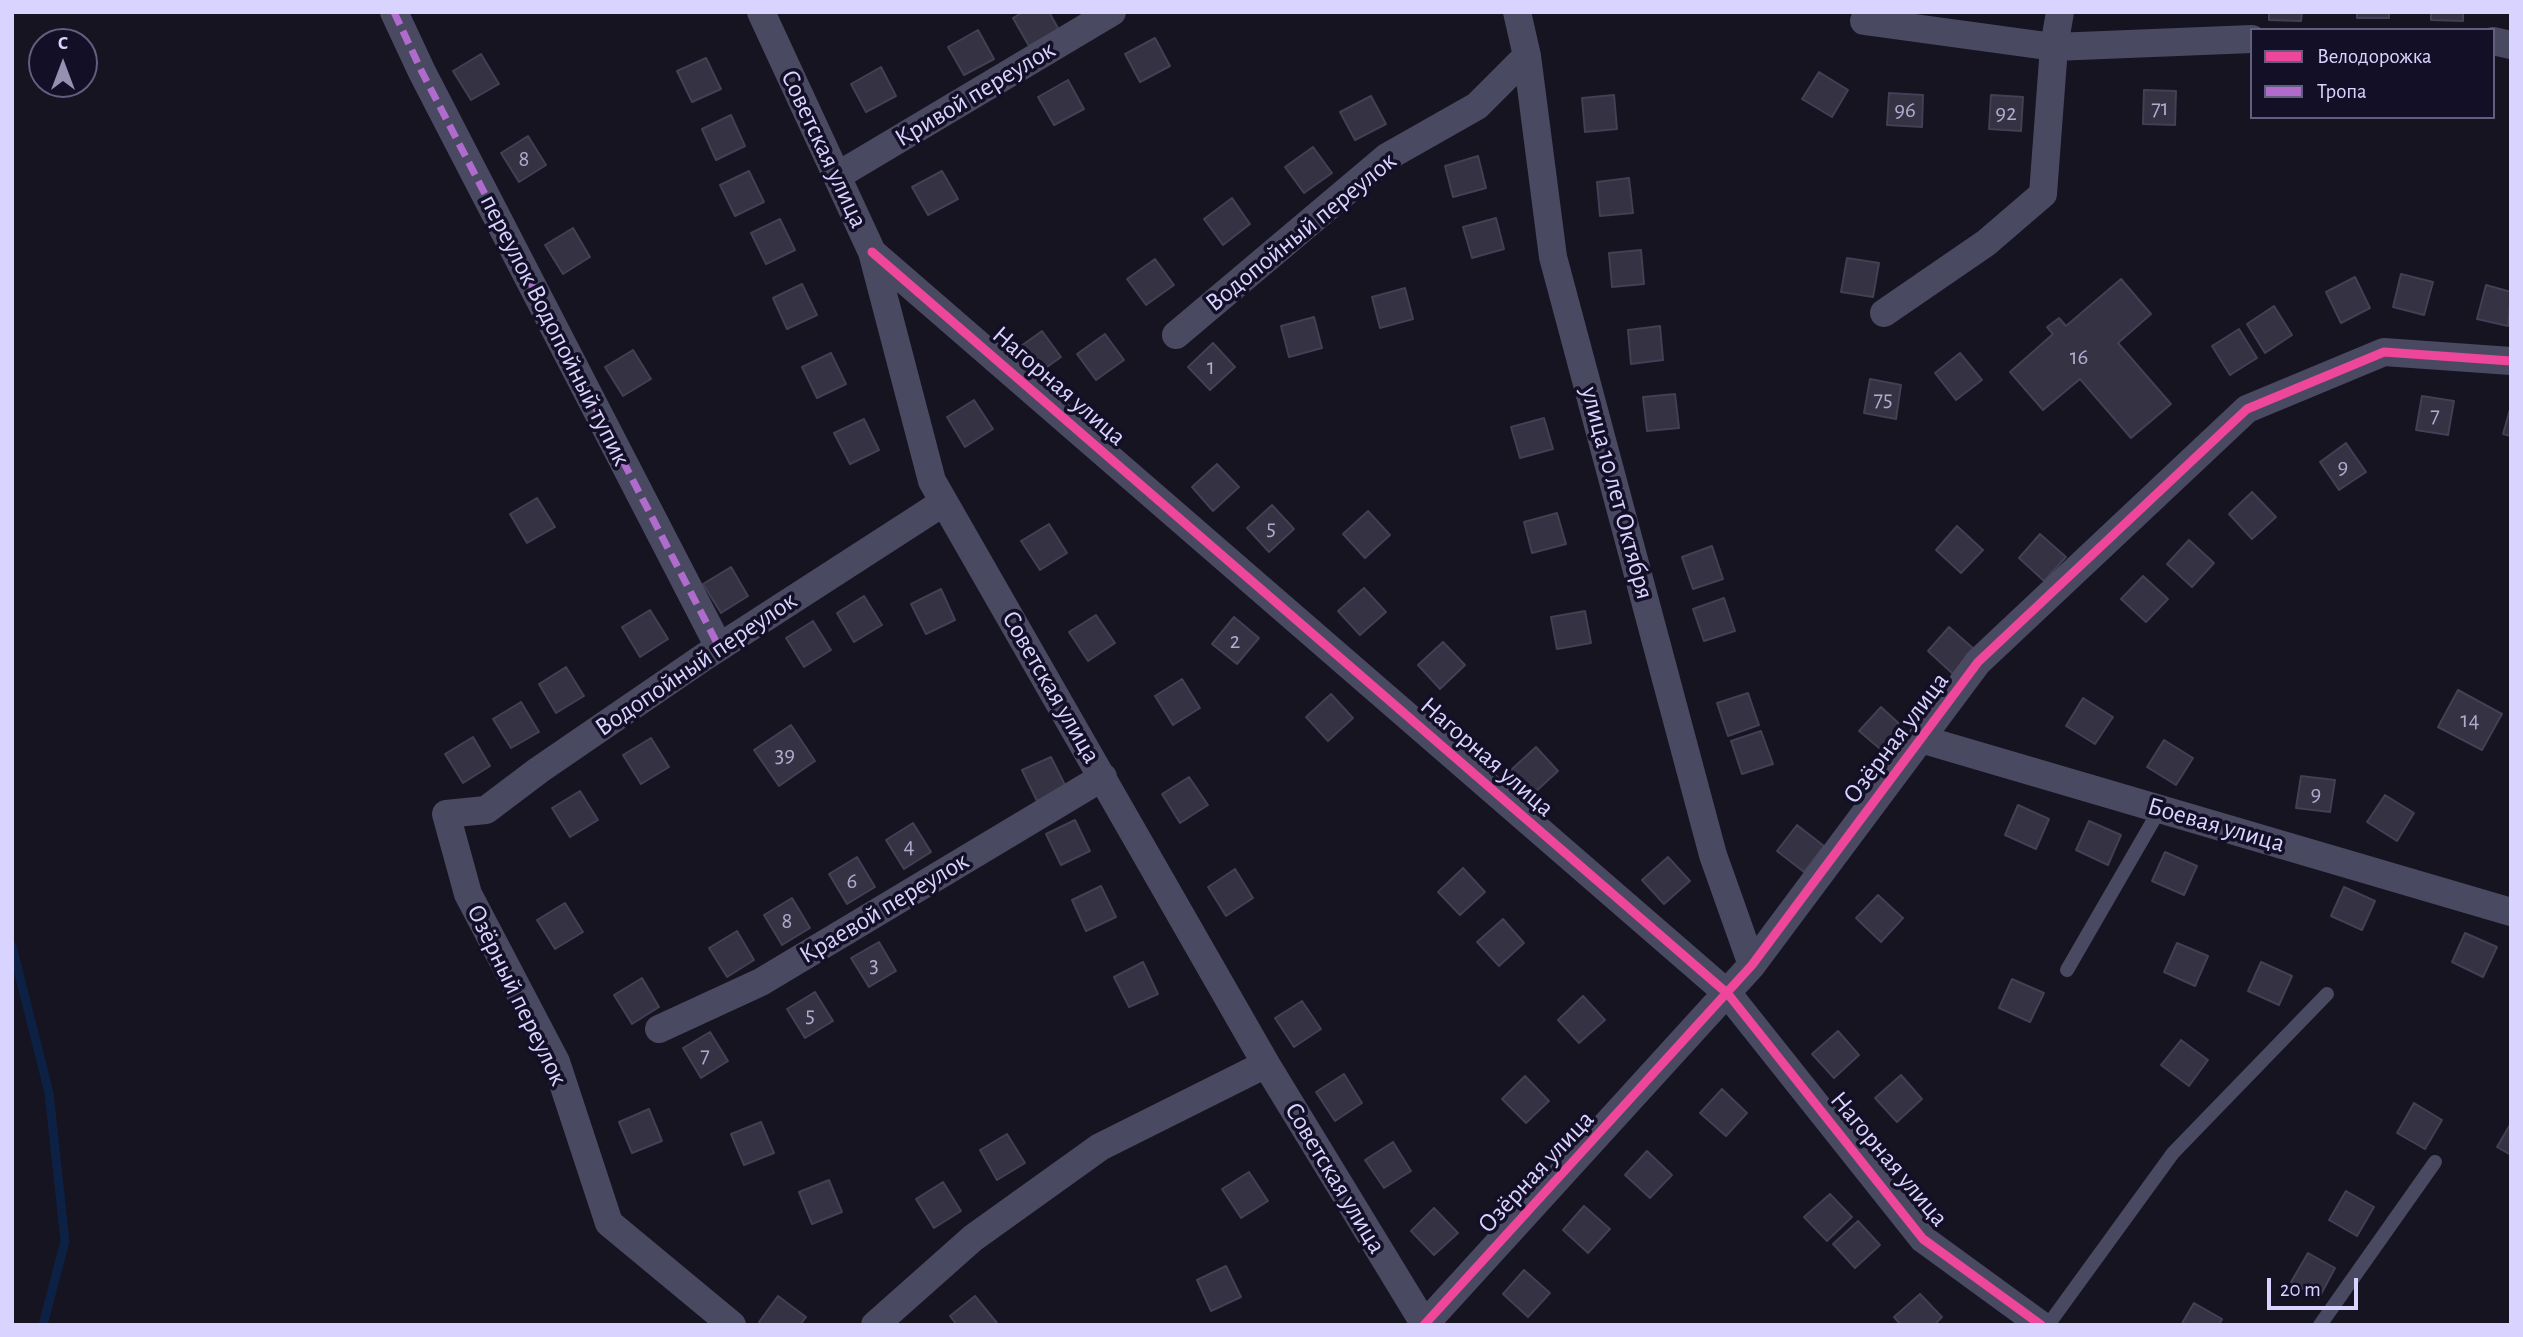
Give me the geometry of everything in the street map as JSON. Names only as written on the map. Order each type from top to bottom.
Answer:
[{"type":"street","name":"переулок Водопойный тупик","points":[[394,12],[422,72],[719,647]]},
{"type":"street","name":"Советская улица","points":[[761,12],[872,252],[932,481],[1266,1064],[1424,1325]]},
{"type":"street","name":"Кривой переулок","points":[[837,176],[1112,12]]},
{"type":"street","name":"улица 10 лет Октября","points":[[1517,12],[1527,55],[1553,257],[1713,855],[1752,965]]},
{"type":"street","points":[[1884,313],[1986,243],[2043,194],[2054,47],[2060,12]]},
{"type":"street","points":[[1864,21],[2054,47],[2250,39]]},
{"type":"street","name":"Водопойный переулок","points":[[1176,335],[1387,157],[1477,107],[1527,55]]},
{"type":"street","name":"Нагорная улица","points":[[872,252],[1728,994],[1923,1239],[2041,1325]]},
{"type":"street","name":"Озёрная улица","points":[[1424,1325],[1728,994],[1978,662],[2247,409],[2384,352],[2511,361]]},
{"type":"street","name":"Водопойный переулок","points":[[446,814],[486,810],[539,770],[719,647],[944,502]]},
{"type":"street","name":"Боевая улица","points":[[1921,739],[2511,912]]},
{"type":"street","name":"Краевой переулок","points":[[659,1029],[761,982],[1103,777]]},
{"type":"street","name":"Озёрный переулок","points":[[446,814],[468,894],[556,1062],[609,1223],[732,1325]]},
{"type":"street","points":[[876,1325],[973,1238],[1100,1147],[1266,1064]]},
{"type":"lane","points":[[2067,970],[2160,808]]},
{"type":"lane","points":[[2048,1325],[2173,1153],[2328,994]]},
{"type":"lane","points":[[2320,1325],[2435,1162]]},
{"type":"building","points":[[1023,12],[1049,12],[1059,30],[1029,46],[1013,18]]},
{"type":"building","points":[[2269,12],[2302,12],[2301,21],[2269,20]]},
{"type":"building","points":[[2357,12],[2389,12],[2389,18],[2357,18]]},
{"type":"building","points":[[2431,12],[2463,12],[2463,21],[2431,20]]},
{"type":"building","points":[[978,30],[994,59],[964,75],[948,47]]},
{"type":"building","points":[[1155,38],[1170,66],[1140,82],[1125,54]]},
{"type":"building","points":[[481,54],[499,84],[471,100],[453,71]]},
{"type":"building","points":[[706,58],[721,89],[692,102],[677,71]]},
{"type":"building","points":[[881,67],[896,96],[866,112],[851,84]]},
{"type":"building","points":[[1819,72],[1848,90],[1832,117],[1802,99]]},
{"type":"building","points":[[1068,80],[1084,109],[1054,125],[1038,97]]},
{"type":"building","points":[[2144,90],[2176,91],[2175,125],[2143,124]]},
{"type":"building","points":[[1889,93],[1923,95],[1922,127],[1887,125]]},
{"type":"building","points":[[1614,95],[1617,129],[1585,132],[1582,98]]},
{"type":"building","points":[[1991,95],[2023,97],[2021,131],[1989,129]]},
{"type":"building","points":[[1371,96],[1386,124],[1355,140],[1340,112]]},
{"type":"building","points":[[731,115],[745,146],[716,160],[702,129]]},
{"type":"building","points":[[528,136],[546,165],[519,182],[501,153]]},
{"type":"building","points":[[1313,147],[1332,173],[1304,193],[1285,167]]},
{"type":"building","points":[[1478,156],[1486,188],[1453,197],[1445,166]]},
{"type":"building","points":[[749,171],[764,202],[735,216],[720,185]]},
{"type":"building","points":[[942,171],[958,199],[928,215],[912,187]]},
{"type":"building","points":[[1629,178],[1633,213],[1600,216],[1597,182]]},
{"type":"building","points":[[1232,198],[1250,224],[1223,245],[1204,219]]},
{"type":"building","points":[[1496,218],[1504,249],[1472,258],[1463,227]]},
{"type":"building","points":[[780,219],[795,250],[766,264],[751,233]]},
{"type":"building","points":[[573,228],[590,257],[563,274],[545,245]]},
{"type":"building","points":[[1641,250],[1644,284],[1612,287],[1609,253]]},
{"type":"building","points":[[1847,258],[1879,263],[1873,297],[1841,292]]},
{"type":"building","points":[[1155,259],[1174,285],[1146,305],[1127,279]]},
{"type":"building","points":[[2401,274],[2433,282],[2424,315],[2393,307]]},
{"type":"building","points":[[2355,277],[2370,308],[2341,323],[2326,292]]},
{"type":"building","points":[[2121,279],[2151,314],[2118,343],[2171,404],[2131,438],[2080,379],[2043,410],[2010,372],[2053,334],[2047,327],[2059,318],[2066,326]]},
{"type":"building","points":[[802,284],[817,315],[787,329],[773,298]]},
{"type":"building","points":[[2486,285],[2511,292],[2508,326],[2477,319]]},
{"type":"building","points":[[1405,288],[1413,319],[1380,328],[1372,297]]},
{"type":"building","points":[[2274,306],[2292,335],[2265,353],[2247,324]]},
{"type":"building","points":[[1314,317],[1322,348],[1289,357],[1281,326]]},
{"type":"building","points":[[1660,326],[1663,360],[1631,364],[1628,330]]},
{"type":"building","points":[[2239,329],[2257,358],[2230,375],[2212,346]]},
{"type":"building","points":[[1042,331],[1061,357],[1033,377],[1014,351]]},
{"type":"building","points":[[1105,334],[1124,360],[1096,380],[1077,354]]},
{"type":"building","points":[[1213,343],[1235,367],[1210,390],[1188,367]]},
{"type":"building","points":[[633,350],[651,379],[623,396],[605,367]]},
{"type":"building","points":[[831,353],[846,384],[817,398],[802,367]]},
{"type":"building","points":[[1960,353],[1982,380],[1956,400],[1935,373]]},
{"type":"building","points":[[1870,379],[1901,385],[1896,419],[1864,413]]},
{"type":"building","points":[[1675,394],[1679,428],[1647,431],[1643,397]]},
{"type":"building","points":[[2422,396],[2454,401],[2448,435],[2416,430]]},
{"type":"building","points":[[974,400],[993,429],[965,447],[947,417]]},
{"type":"building","points":[[2511,406],[2511,436],[2503,434]]},
{"type":"building","points":[[1544,418],[1553,449],[1520,458],[1511,427]]},
{"type":"building","points":[[864,419],[879,450],[850,464],[834,433]]},
{"type":"building","points":[[2346,443],[2366,472],[2339,490],[2320,462]]},
{"type":"building","points":[[1217,464],[1239,487],[1213,511],[1192,487]]},
{"type":"building","points":[[2252,492],[2276,517],[2252,539],[2229,514]]},
{"type":"building","points":[[537,498],[555,527],[527,543],[510,514]]},
{"type":"building","points":[[1272,505],[1294,529],[1269,552],[1247,528]]},
{"type":"building","points":[[1368,511],[1390,535],[1365,558],[1343,534]]},
{"type":"building","points":[[1557,513],[1566,544],[1532,553],[1524,522]]},
{"type":"building","points":[[1049,524],[1067,553],[1040,570],[1021,541]]},
{"type":"building","points":[[1957,526],[1983,550],[1961,573],[1936,550]]},
{"type":"building","points":[[2040,534],[2066,557],[2044,581],[2019,558]]},
{"type":"building","points":[[2189,540],[2214,563],[2192,587],[2167,564]]},
{"type":"building","points":[[1712,546],[1723,579],[1693,589],[1682,557]]},
{"type":"building","points":[[731,567],[748,596],[721,613],[703,584]]},
{"type":"building","points":[[2143,576],[2168,599],[2146,622],[2121,599]]},
{"type":"building","points":[[1364,588],[1386,612],[1360,635],[1338,611]]},
{"type":"building","points":[[941,589],[955,620],[926,634],[911,604]]},
{"type":"building","points":[[864,596],[882,625],[854,642],[837,613]]},
{"type":"building","points":[[1724,598],[1735,631],[1704,641],[1693,609]]},
{"type":"building","points":[[650,610],[668,639],[640,657],[622,627]]},
{"type":"building","points":[[1585,611],[1591,643],[1557,649],[1551,617]]},
{"type":"building","points":[[1096,615],[1115,643],[1088,661],[1069,632]]},
{"type":"building","points":[[1234,617],[1259,638],[1237,664],[1212,644]]},
{"type":"building","points":[[813,621],[831,650],[804,667],[786,638]]},
{"type":"building","points":[[1949,627],[1975,650],[1953,674],[1928,651]]},
{"type":"building","points":[[1443,642],[1465,665],[1440,689],[1418,665]]},
{"type":"building","points":[[566,667],[584,696],[556,713],[539,684]]},
{"type":"building","points":[[1182,679],[1200,708],[1173,725],[1155,696]]},
{"type":"building","points":[[2458,690],[2502,714],[2482,750],[2438,727]]},
{"type":"building","points":[[1748,693],[1759,725],[1728,736],[1717,703]]},
{"type":"building","points":[[1331,694],[1353,718],[1328,741],[1306,717]]},
{"type":"building","points":[[2083,698],[2113,717],[2095,744],[2066,726]]},
{"type":"building","points":[[521,702],[539,732],[511,748],[493,719]]},
{"type":"building","points":[[1881,707],[1906,730],[1885,753],[1859,731]]},
{"type":"building","points":[[791,725],[815,761],[779,786],[754,750]]},
{"type":"building","points":[[1761,731],[1773,764],[1742,774],[1731,741]]},
{"type":"building","points":[[473,737],[490,766],[463,783],[445,754]]},
{"type":"building","points":[[651,738],[669,767],[641,784],[623,755]]},
{"type":"building","points":[[2164,740],[2193,758],[2176,785],[2147,767]]},
{"type":"building","points":[[1536,747],[1558,771],[1533,794],[1511,770]]},
{"type":"building","points":[[1051,757],[1066,787],[1037,801],[1022,770]]},
{"type":"building","points":[[2301,776],[2335,780],[2330,812],[2296,808]]},
{"type":"building","points":[[1189,777],[1208,805],[1180,823],[1162,794]]},
{"type":"building","points":[[580,791],[598,820],[570,837],[552,808]]},
{"type":"building","points":[[2385,795],[2414,813],[2397,841],[2367,822]]},
{"type":"building","points":[[2018,805],[2049,819],[2036,849],[2005,835]]},
{"type":"building","points":[[1075,820],[1090,851],[1061,865],[1046,834]]},
{"type":"building","points":[[2089,821],[2121,835],[2108,865],[2076,850]]},
{"type":"building","points":[[913,823],[931,852],[904,869],[886,840]]},
{"type":"building","points":[[1797,825],[1824,846],[1804,872],[1777,851]]},
{"type":"building","points":[[2165,852],[2197,866],[2184,895],[2152,881]]},
{"type":"building","points":[[857,857],[875,887],[847,904],[829,874]]},
{"type":"building","points":[[1668,857],[1690,881],[1664,904],[1642,880]]},
{"type":"building","points":[[1463,868],[1485,892],[1460,915],[1438,892]]},
{"type":"building","points":[[1235,869],[1253,898],[1226,916],[1208,887]]},
{"type":"building","points":[[1101,886],[1116,917],[1086,931],[1072,900]]},
{"type":"building","points":[[2344,887],[2375,901],[2362,930],[2331,916]]},
{"type":"building","points":[[1878,895],[1903,918],[1881,942],[1856,918]]},
{"type":"building","points":[[792,898],[810,928],[782,945],[764,915]]},
{"type":"building","points":[[565,903],[583,932],[555,949],[537,920]]},
{"type":"building","points":[[1503,919],[1524,943],[1499,966],[1477,942]]},
{"type":"building","points":[[737,931],[754,960],[727,977],[709,948]]},
{"type":"building","points":[[2465,933],[2497,947],[2483,977],[2452,962]]},
{"type":"building","points":[[879,942],[896,971],[869,987],[851,958]]},
{"type":"building","points":[[2177,943],[2208,956],[2195,986],[2164,972]]},
{"type":"building","points":[[1143,962],[1158,994],[1129,1007],[1114,977]]},
{"type":"building","points":[[2261,962],[2292,976],[2279,1005],[2248,991]]},
{"type":"building","points":[[642,978],[659,1007],[632,1024],[614,995]]},
{"type":"building","points":[[2012,979],[2044,993],[2030,1022],[1999,1008]]},
{"type":"building","points":[[815,992],[833,1021],[805,1038],[787,1009]]},
{"type":"building","points":[[1583,996],[1605,1020],[1579,1043],[1558,1020]]},
{"type":"building","points":[[1302,1001],[1321,1029],[1294,1047],[1275,1018]]},
{"type":"building","points":[[1838,1031],[1859,1055],[1834,1078],[1812,1054]]},
{"type":"building","points":[[710,1032],[728,1061],[701,1078],[683,1048]]},
{"type":"building","points":[[2181,1040],[2208,1060],[2189,1086],[2161,1065]]},
{"type":"building","points":[[1344,1074],[1362,1103],[1335,1121],[1316,1092]]},
{"type":"building","points":[[1901,1075],[1922,1099],[1897,1122],[1875,1098]]},
{"type":"building","points":[[1525,1076],[1549,1101],[1526,1123],[1502,1099]]},
{"type":"building","points":[[1722,1089],[1747,1113],[1726,1136],[1700,1113]]},
{"type":"building","points":[[2414,1103],[2442,1120],[2425,1149],[2397,1133]]},
{"type":"building","points":[[649,1109],[662,1141],[632,1153],[619,1122]]},
{"type":"building","points":[[761,1122],[774,1153],[744,1165],[731,1134]]},
{"type":"building","points":[[2511,1123],[2511,1155],[2497,1147]]},
{"type":"building","points":[[1007,1134],[1025,1163],[997,1180],[980,1150]]},
{"type":"building","points":[[1393,1142],[1411,1171],[1384,1188],[1365,1160]]},
{"type":"building","points":[[1647,1151],[1672,1175],[1650,1198],[1625,1175]]},
{"type":"building","points":[[1249,1172],[1268,1201],[1241,1218],[1222,1189]]},
{"type":"building","points":[[829,1180],[842,1212],[812,1224],[799,1192]]},
{"type":"building","points":[[943,1182],[961,1211],[934,1228],[916,1199]]},
{"type":"building","points":[[2346,1191],[2374,1207],[2357,1236],[2329,1220]]},
{"type":"building","points":[[1830,1194],[1852,1217],[1827,1241],[1804,1217]]},
{"type":"building","points":[[1584,1206],[1610,1229],[1588,1253],[1563,1230]]},
{"type":"building","points":[[1434,1208],[1458,1233],[1434,1255],[1411,1231]]},
{"type":"building","points":[[1858,1221],[1880,1245],[1855,1268],[1833,1244]]},
{"type":"building","points":[[2308,1253],[2335,1268],[2319,1298],[2291,1282]]},
{"type":"building","points":[[1226,1266],[1241,1297],[1211,1311],[1197,1280]]},
{"type":"building","points":[[1524,1270],[1550,1293],[1528,1317],[1503,1294]]},
{"type":"building","points":[[1920,1294],[1942,1317],[1934,1325],[1901,1325],[1894,1317]]},
{"type":"building","points":[[778,1296],[806,1317],[800,1325],[762,1325],[759,1322]]},
{"type":"building","points":[[975,1296],[997,1323],[995,1325],[957,1325],[950,1316]]},
{"type":"building","points":[[2194,1303],[2222,1319],[2219,1325],[2181,1325]]},
{"type":"waterway","points":[[12,946],[49,1093],[65,1241],[43,1325]]},
{"type":"marked path","points":[[394,12],[422,72],[719,647]]},
{"type":"cycle path","points":[[872,252],[1728,994],[1923,1239],[2041,1325]]},
{"type":"cycle path","points":[[1424,1325],[1752,965],[1978,662],[2247,409],[2384,352],[2511,361]]}]
